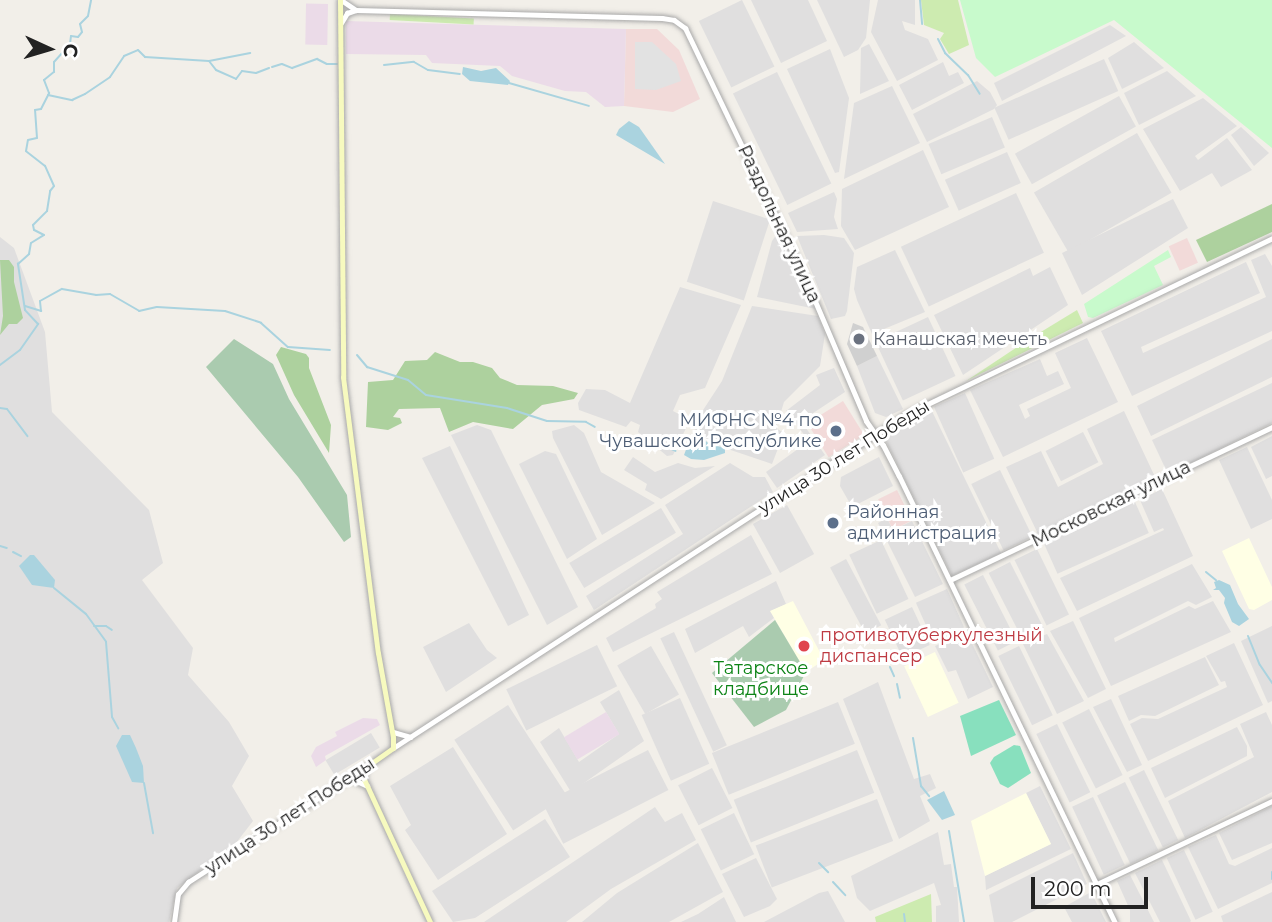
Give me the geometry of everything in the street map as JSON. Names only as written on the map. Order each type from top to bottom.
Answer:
[{"type":"main road","points":[[341,0],[343,377],[378,653],[393,732],[393,748]]},
{"type":"main road","name":"улица 30 лет Победы","points":[[366,767],[393,748]]},
{"type":"main road","points":[[366,767],[363,777],[430,922]]},
{"type":"street","points":[[341,0],[356,10]]},
{"type":"street","points":[[340,28],[345,15],[356,10]]},
{"type":"street","name":"Раздольная улица","points":[[356,10],[674,20],[688,34],[785,233],[875,435],[883,444],[1115,922]]},
{"type":"street","name":"улица 30 лет Победы","points":[[393,748],[875,435],[940,397],[1272,237]]},
{"type":"street","name":"Московская улица","points":[[950,580],[1272,427]]},
{"type":"street","points":[[393,732],[410,737]]},
{"type":"street","name":"улица 30 лет Победы","points":[[174,922],[178,894],[188,882],[366,767]]},
{"type":"street","points":[[350,778],[367,786]]},
{"type":"street","points":[[1097,884],[1272,801]]},
{"type":"shaded area","points":[[742,0],[774,67],[731,88],[699,21]]},
{"type":"shaded area","points":[[751,0],[808,0],[827,41],[781,63]]},
{"type":"shaded area","points":[[817,0],[870,0],[866,38],[858,50],[844,57]]},
{"type":"shaded area","points":[[878,0],[915,0],[915,25],[902,21],[905,30],[928,39],[938,60],[897,81],[871,32]]},
{"type":"shaded area","points":[[306,4],[328,4],[327,45],[305,45]]},
{"type":"shaded area","points":[[346,21],[626,29],[624,106],[605,107],[586,92],[565,91],[512,76],[500,66],[432,63],[426,55],[346,54]]},
{"type":"shaded area","points":[[1110,25],[1126,36],[1002,101],[994,83]]},
{"type":"shaded area","points":[[626,29],[657,29],[679,50],[700,99],[673,112],[624,106]]},
{"type":"shaded area","points":[[635,42],[652,42],[676,64],[681,81],[656,90],[635,89]]},
{"type":"shaded area","points":[[1134,42],[1164,68],[1122,89],[1108,58]]},
{"type":"shaded area","points":[[869,44],[889,81],[860,94],[861,48]]},
{"type":"shaded area","points":[[830,49],[849,98],[839,172],[835,173],[787,69]]},
{"type":"shaded area","points":[[1104,59],[1118,91],[1009,140],[994,108]]},
{"type":"shaded area","points":[[943,62],[949,76],[958,72],[964,83],[912,110],[899,85]]},
{"type":"shaded area","points":[[1167,71],[1196,96],[1139,125],[1124,93]]},
{"type":"shaded area","points":[[777,72],[831,183],[787,205],[733,93]]},
{"type":"shaded area","points":[[977,81],[990,92],[997,105],[994,109],[927,142],[913,114]]},
{"type":"shaded area","points":[[892,86],[920,143],[844,179],[854,103]]},
{"type":"shaded area","points":[[1119,96],[1136,127],[1032,184],[1015,154]]},
{"type":"shaded area","points":[[1203,98],[1237,126],[1195,156],[1198,160],[1227,138],[1252,170],[1221,187],[1212,173],[1180,191],[1143,129]]},
{"type":"shaded area","points":[[992,117],[1005,147],[941,174],[928,144]]},
{"type":"shaded area","points":[[1241,127],[1269,153],[1254,166],[1231,135]]},
{"type":"shaded area","points":[[1137,133],[1172,193],[1068,252],[1034,192]]},
{"type":"shaded area","points":[[923,150],[949,207],[855,250],[841,226],[842,189]]},
{"type":"shaded area","points":[[1007,152],[1021,183],[959,211],[945,180]]},
{"type":"shaded area","points":[[834,192],[837,199],[834,217],[838,229],[797,232],[788,213]]},
{"type":"shaded area","points":[[1016,193],[1044,253],[929,306],[901,247]]},
{"type":"shaded area","points":[[1173,199],[1188,228],[1082,295],[1062,253]]},
{"type":"shaded area","points":[[713,201],[770,220],[744,300],[687,282]]},
{"type":"shaded area","points":[[779,231],[816,309],[757,297],[772,241]]},
{"type":"shaded area","points":[[824,235],[844,238],[854,253],[847,311],[845,316],[831,319],[797,236]]},
{"type":"shaded area","points":[[0,237],[14,248],[45,332],[52,412],[149,510],[163,563],[142,580],[193,648],[188,675],[229,722],[249,756],[232,786],[253,821],[236,843],[177,888],[169,922],[0,922]]},
{"type":"shaded area","points":[[1187,238],[1198,263],[1180,271],[1169,246]]},
{"type":"shaded area","points":[[895,250],[925,312],[872,334],[854,289],[857,267]]},
{"type":"shaded area","points":[[1265,254],[1272,266],[1272,331],[1132,396],[1101,331],[1246,262],[1260,293],[1141,347],[1143,353],[1266,297],[1251,260]]},
{"type":"shaded area","points":[[1050,267],[1068,305],[963,375],[934,315],[1030,268],[1033,276]]},
{"type":"shaded area","points":[[680,287],[741,305],[705,388],[680,395],[673,411],[690,420],[673,455],[667,456],[638,432],[640,425],[631,421],[626,427],[579,410],[578,403],[586,389],[605,390],[630,403]]},
{"type":"shaded area","points":[[752,306],[818,316],[825,334],[820,366],[784,402],[776,428],[784,433],[772,464],[713,444],[692,427],[722,381]]},
{"type":"shaded area","points":[[928,317],[955,376],[903,400],[875,342]]},
{"type":"shaded area","name":"Канашская мечеть","points":[[853,323],[863,327],[877,356],[857,366],[847,344]]},
{"type":"shaded area","points":[[1087,338],[1118,402],[1003,457],[970,390],[1040,359],[1047,376],[1058,371],[1064,384],[1019,405],[1025,419],[1030,416],[1027,409],[1071,388],[1055,353]]},
{"type":"shaded area","points":[[1272,339],[1272,377],[1151,436],[1137,406]]},
{"type":"shaded area","points":[[877,356],[903,409],[886,417],[875,413],[857,366]]},
{"type":"shaded area","points":[[834,368],[845,392],[801,421],[825,455],[777,488],[766,472],[809,441],[786,411],[820,385],[816,375]]},
{"type":"shaded area","points":[[1272,383],[1272,423],[1168,474],[1152,440]]},
{"type":"shaded area","points":[[965,393],[994,459],[963,473],[934,407]]},
{"type":"shaded area","name":"МИФНС №4 по Чувашской Республике","points":[[843,401],[864,435],[829,457],[807,423]]},
{"type":"shaded area","points":[[930,407],[1001,553],[952,576],[884,437],[905,420]]},
{"type":"shaded area","points":[[1124,411],[1156,479],[1038,534],[1006,467],[1041,451],[1058,487],[1103,464],[1087,429]]},
{"type":"shaded area","points":[[477,425],[491,430],[578,607],[547,625],[451,435]]},
{"type":"shaded area","points":[[574,425],[584,433],[601,472],[655,503],[602,535],[553,438],[552,431]]},
{"type":"shaded area","points":[[1083,432],[1098,462],[1061,481],[1046,451]]},
{"type":"shaded area","points":[[1272,436],[1272,476],[1266,479],[1251,447]]},
{"type":"shaded area","points":[[450,446],[529,615],[508,626],[422,458]]},
{"type":"shaded area","points":[[1247,447],[1272,500],[1272,519],[1251,529],[1219,460]]},
{"type":"shaded area","points":[[545,451],[556,454],[597,539],[567,559],[519,464]]},
{"type":"shaded area","points":[[633,457],[655,472],[678,463],[695,468],[715,466],[661,499],[645,490],[647,484],[624,470]]},
{"type":"shaded area","points":[[879,457],[893,486],[852,507],[840,486],[841,477]]},
{"type":"shaded area","points":[[730,463],[753,477],[765,477],[773,492],[594,610],[586,596],[683,534],[665,505]]},
{"type":"shaded area","points":[[1000,470],[1032,537],[1004,551],[971,484]]},
{"type":"shaded area","points":[[1162,489],[1193,556],[1077,611],[1060,578],[1164,530],[1163,528],[1154,532],[1140,500]]},
{"type":"shaded area","points":[[897,490],[912,521],[893,530],[878,499]]},
{"type":"shaded area","points":[[1135,502],[1149,533],[1057,574],[1044,543]]},
{"type":"shaded area","points":[[787,505],[814,554],[780,573],[753,524]]},
{"type":"shaded area","points":[[661,508],[676,533],[584,588],[569,563]]},
{"type":"shaded area","points":[[887,518],[893,530],[912,521],[943,584],[915,597],[878,523]]},
{"type":"shaded area","points":[[751,535],[772,574],[613,652],[606,638],[656,608],[655,604],[662,599],[657,592]]},
{"type":"shaded area","points":[[1249,538],[1272,587],[1272,600],[1254,610],[1249,609],[1222,551]]},
{"type":"shaded area","points":[[881,540],[908,599],[877,614],[849,555]]},
{"type":"shaded area","points":[[1037,549],[1069,615],[1047,626],[1015,560]]},
{"type":"shaded area","points":[[846,559],[881,625],[865,634],[830,567]]},
{"type":"shaded area","points":[[1010,562],[1044,629],[1023,640],[989,573]]},
{"type":"shaded area","points":[[1192,564],[1212,597],[1196,605],[1188,601],[1114,638],[1115,642],[1189,606],[1195,609],[1213,601],[1231,632],[1111,686],[1079,618]]},
{"type":"shaded area","points":[[983,575],[1017,641],[998,650],[964,585]]},
{"type":"shaded area","points":[[776,581],[786,604],[771,611],[774,618],[749,637],[743,626],[695,653],[685,629]]},
{"type":"shaded area","points":[[947,589],[964,627],[933,641],[916,603]]},
{"type":"shaded area","name":"противотуберкулезный диспансер","points":[[793,601],[824,660],[806,672],[770,611]]},
{"type":"shaded area","points":[[912,607],[930,645],[903,658],[885,620]]},
{"type":"shaded area","points":[[1073,621],[1106,689],[1088,698],[1050,631]]},
{"type":"shaded area","points":[[469,623],[487,650],[497,658],[446,692],[423,647]]},
{"type":"shaded area","points":[[1272,626],[1272,701],[1268,703],[1241,641]]},
{"type":"shaded area","points":[[966,631],[993,687],[968,699],[956,670],[948,672],[935,646]]},
{"type":"shaded area","points":[[674,632],[727,745],[713,752],[660,638]]},
{"type":"shaded area","points":[[1047,634],[1084,701],[1057,714],[1023,644]]},
{"type":"shaded area","points":[[1234,643],[1263,705],[1148,761],[1130,724],[1142,718],[1158,719],[1227,687],[1225,681],[1221,682],[1206,656]]},
{"type":"shaded area","points":[[597,645],[617,686],[526,731],[506,689]]},
{"type":"shaded area","points":[[651,646],[679,694],[645,714],[617,666]]},
{"type":"shaded area","points":[[1019,646],[1053,715],[1032,725],[998,656]]},
{"type":"shaded area","points":[[935,652],[959,703],[928,717],[904,666]]},
{"type":"shaded area","points":[[1205,657],[1219,685],[1155,716],[1141,715],[1129,721],[1118,696]]},
{"type":"shaded area","points":[[878,682],[914,779],[930,774],[936,788],[920,796],[930,821],[899,839],[843,699]]},
{"type":"shaded area","points":[[619,690],[644,741],[571,792],[540,742],[559,728],[579,762],[619,734],[600,702]]},
{"type":"shaded area","points":[[680,698],[709,764],[671,781],[642,715]]},
{"type":"shaded area","points":[[1111,699],[1142,765],[1127,772],[1093,707]]},
{"type":"shaded area","points":[[838,702],[855,744],[729,795],[712,753]]},
{"type":"shaded area","points":[[508,705],[567,796],[513,830],[454,740]]},
{"type":"shaded area","points":[[1089,709],[1123,775],[1096,789],[1062,723]]},
{"type":"shaded area","points":[[606,712],[619,734],[577,760],[564,737]]},
{"type":"shaded area","points":[[1266,712],[1272,725],[1272,792],[1185,838],[1168,801],[1254,757],[1240,724]]},
{"type":"shaded area","points":[[363,718],[377,719],[380,725],[325,756],[326,760],[316,767],[311,756],[316,747],[337,736],[335,732]]},
{"type":"shaded area","points":[[1057,724],[1090,792],[1070,802],[1036,734]]},
{"type":"shaded area","points":[[1237,727],[1247,746],[1247,756],[1165,798],[1151,768]]},
{"type":"shaded area","points":[[371,733],[380,748],[334,775],[326,760]]},
{"type":"shaded area","points":[[453,747],[507,834],[438,880],[405,830],[411,825],[390,786]]},
{"type":"shaded area","points":[[648,750],[668,790],[563,844],[543,804]]},
{"type":"shaded area","points":[[857,750],[874,793],[751,842],[734,800]]},
{"type":"shaded area","points":[[712,768],[732,808],[699,825],[678,785]]},
{"type":"shaded area","points":[[1144,770],[1178,840],[1163,848],[1129,777]]},
{"type":"shaded area","points":[[1125,782],[1158,850],[1130,864],[1097,796]]},
{"type":"shaded area","points":[[1040,786],[1071,849],[986,890],[985,876],[1051,844],[1026,793]]},
{"type":"shaded area","points":[[1026,793],[1051,844],[985,876],[971,821]]},
{"type":"shaded area","points":[[1093,797],[1125,865],[1104,875],[1072,807]]},
{"type":"shaded area","points":[[877,799],[893,841],[772,888],[756,846]]},
{"type":"shaded area","points":[[1272,806],[1272,843],[1232,860],[1219,833]]},
{"type":"shaded area","points":[[655,807],[665,822],[682,813],[696,840],[611,889],[566,922],[484,922]]},
{"type":"shaded area","points":[[734,813],[754,854],[721,871],[701,829]]},
{"type":"shaded area","points":[[545,819],[570,857],[475,918],[453,922],[432,891]]},
{"type":"shaded area","points":[[938,832],[944,865],[951,864],[954,887],[957,887],[959,922],[936,922],[936,906],[941,905],[934,883],[870,911],[857,898],[851,876]]},
{"type":"shaded area","points":[[1216,835],[1229,864],[1235,866],[1272,848],[1272,883],[1218,909],[1188,847]]},
{"type":"shaded area","points":[[698,843],[723,892],[669,922],[582,922],[617,893]]},
{"type":"shaded area","points":[[1184,850],[1213,912],[1196,920],[1167,858]]},
{"type":"shaded area","points":[[1073,853],[1087,884],[1012,922],[994,922],[989,895]]},
{"type":"shaded area","points":[[756,858],[777,899],[770,906],[744,917],[722,874]]},
{"type":"shaded area","points":[[1162,860],[1190,922],[1160,922],[1135,873]]},
{"type":"shaded area","points":[[1130,875],[1154,922],[1130,922],[1130,910],[1117,881]]},
{"type":"shaded area","points":[[828,891],[845,922],[764,922],[819,893]]},
{"type":"shaded area","points":[[1091,892],[1106,922],[1072,922],[1064,907]]},
{"type":"shaded area","points":[[1272,892],[1272,922],[1223,922],[1221,916]]},
{"type":"shaded area","points":[[724,897],[736,922],[681,922],[698,914]]},
{"type":"green space","points":[[921,0],[958,0],[969,45],[949,54],[940,39],[944,33],[924,25]]},
{"type":"green space","points":[[960,0],[1272,0],[1272,148],[1114,20],[995,77],[976,58]]},
{"type":"green space","points":[[390,14],[474,18],[474,24],[390,20]]},
{"type":"green space","points":[[1272,204],[1272,232],[1207,262],[1196,240]]},
{"type":"green space","points":[[1168,250],[1171,257],[1154,266],[1163,285],[1093,318],[1088,317],[1084,304]]},
{"type":"green space","points":[[0,260],[9,260],[14,267],[14,282],[23,318],[17,324],[9,324],[0,335],[3,316]]},
{"type":"green space","points":[[1077,310],[1083,323],[966,381],[1031,338]]},
{"type":"green space","points":[[234,339],[273,364],[289,399],[347,495],[351,537],[344,542],[298,477],[206,367]]},
{"type":"green space","points":[[281,347],[306,354],[309,358],[309,368],[331,425],[329,453],[294,395],[276,355]]},
{"type":"green space","points":[[435,352],[460,362],[473,362],[492,368],[500,378],[517,385],[553,386],[578,393],[574,399],[542,405],[513,429],[473,422],[449,432],[440,408],[399,409],[393,417],[400,418],[402,423],[388,430],[366,427],[368,382],[393,380],[405,361],[427,360]]},
{"type":"green space","name":"Татарское кладбище","points":[[775,620],[806,672],[786,710],[754,727],[712,673]]},
{"type":"green space","points":[[999,700],[1016,735],[971,756],[960,716]]},
{"type":"green space","points":[[1014,745],[1020,746],[1031,773],[1008,788],[1000,784],[990,763],[994,757]]},
{"type":"green space","points":[[931,894],[932,922],[876,922],[875,917]]},
{"type":"water","points":[[463,67],[481,71],[496,68],[510,81],[508,85],[470,81],[462,74]]},
{"type":"water","points":[[629,121],[639,127],[665,164],[616,135]]},
{"type":"water","points":[[702,437],[709,444],[725,448],[725,453],[704,460],[691,459],[684,455],[690,439]]},
{"type":"water","points":[[30,555],[34,555],[55,580],[54,588],[32,585],[19,566]]},
{"type":"water","points":[[1219,580],[1230,585],[1238,604],[1249,619],[1239,626],[1232,622],[1224,603],[1225,598],[1219,590],[1213,590],[1216,588],[1214,582]]},
{"type":"water","points":[[122,735],[130,735],[136,748],[143,766],[144,783],[132,782],[116,746]]},
{"type":"water","points":[[944,791],[955,815],[942,820],[927,800]]},
{"type":"waterway","points":[[0,365],[20,350],[38,324],[25,310],[18,264],[29,254],[31,243],[44,235],[34,230],[33,225],[47,211],[50,191],[54,186],[45,166],[26,151],[28,140],[37,138],[35,110],[41,109],[49,93],[44,80],[54,72],[54,62],[70,44],[71,36],[78,37],[82,32],[80,24],[88,16],[91,0]]},
{"type":"waterway","points":[[920,0],[922,24]]},
{"type":"waterway","points":[[938,39],[945,53],[968,75],[980,94]]},
{"type":"waterway","points":[[48,95],[72,100],[85,94],[110,77],[124,56],[138,50],[145,57],[209,61],[216,70],[236,79],[242,71],[256,73],[269,68]]},
{"type":"waterway","points":[[209,61],[250,53]]},
{"type":"waterway","points":[[272,67],[282,64],[292,68],[317,59],[327,64],[337,64]]},
{"type":"waterway","points":[[384,65],[414,62],[428,70],[460,74]]},
{"type":"waterway","points":[[509,83],[589,106]]},
{"type":"waterway","points":[[25,306],[41,311],[40,301],[62,289],[96,295],[110,294],[139,311],[157,307],[225,311],[261,323],[288,347],[330,350]]},
{"type":"waterway","points":[[357,355],[367,367],[408,380],[426,395],[507,408],[547,421],[586,422],[595,427]]},
{"type":"waterway","points":[[0,408],[7,409],[27,436]]},
{"type":"waterway","points":[[612,437],[628,442]]},
{"type":"waterway","points":[[650,444],[660,444],[676,451]]},
{"type":"waterway","points":[[0,546],[7,548]]},
{"type":"waterway","points":[[13,552],[21,556]]},
{"type":"waterway","points":[[1206,572],[1216,580]]},
{"type":"waterway","points":[[54,588],[86,614],[106,642],[112,717],[118,728]]},
{"type":"waterway","points":[[94,626],[106,626],[112,630]]},
{"type":"waterway","points":[[1248,636],[1260,665],[1272,683]]},
{"type":"waterway","points":[[890,667],[894,676]]},
{"type":"waterway","points":[[897,684],[900,698]]},
{"type":"waterway","points":[[913,738],[921,786],[929,796]]},
{"type":"waterway","points":[[144,783],[153,833]]},
{"type":"waterway","points":[[949,831],[964,922]]},
{"type":"waterway","points":[[819,863],[828,872]]},
{"type":"waterway","points":[[1272,872],[1272,879]]},
{"type":"waterway","points":[[833,882],[845,895]]},
{"type":"waterway","points":[[904,914],[905,922]]},
{"type":"place","name":"Канашская мечеть","points":[[859,339]]},
{"type":"place","name":"МИФНС №4 по Чувашской Республике","points":[[836,431]]},
{"type":"place","name":"Районная администрация","points":[[833,523]]},
{"type":"place","name":"противотуберкулезный диспансер","points":[[804,646]]}]
